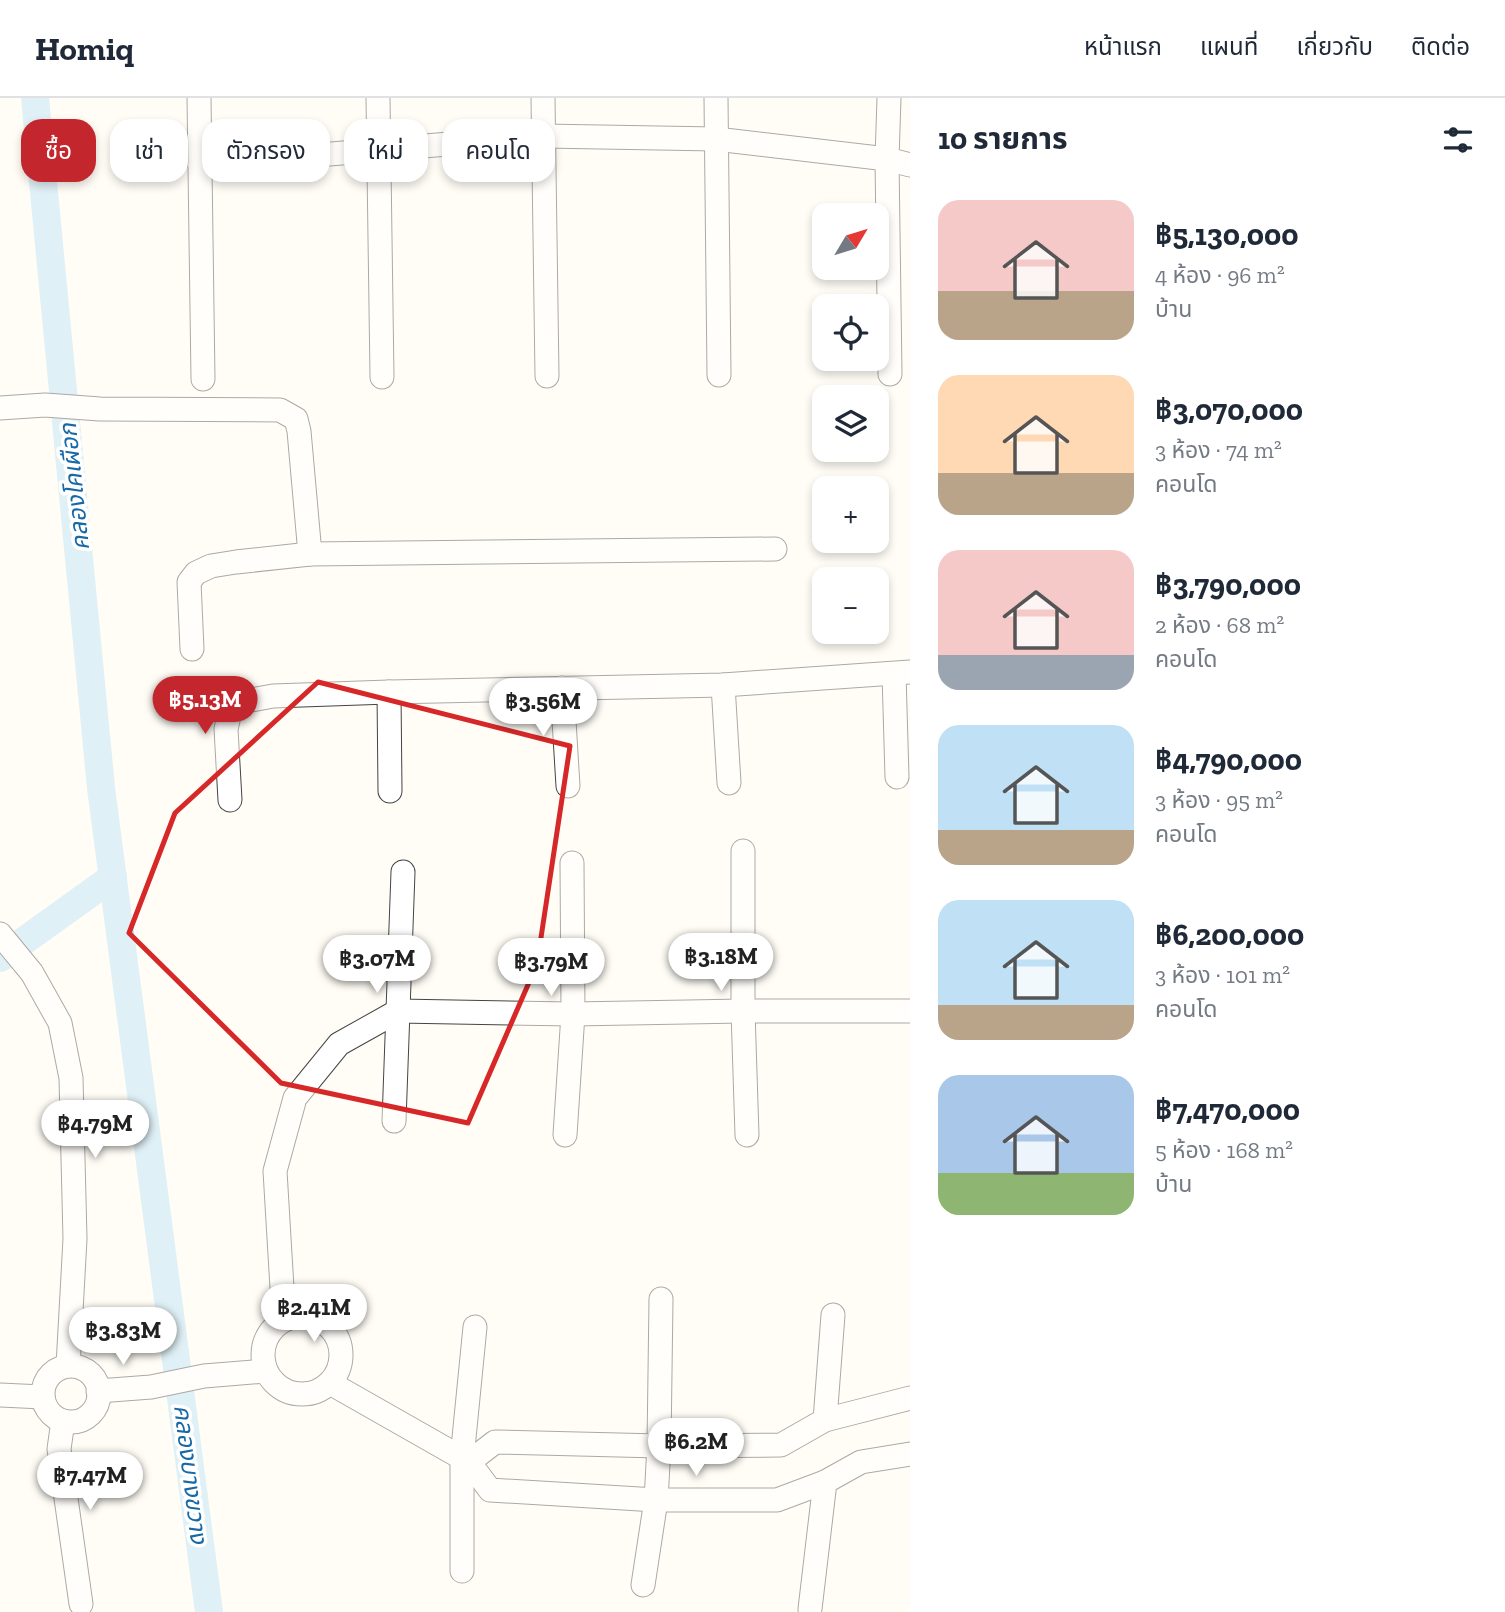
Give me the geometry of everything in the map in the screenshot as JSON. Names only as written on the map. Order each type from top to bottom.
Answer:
[{"type":"street","points":[[199,98],[203,379]]},
{"type":"street","points":[[378,98],[378,119]]},
{"type":"street","points":[[543,98],[543,119]]},
{"type":"street","points":[[716,98],[719,375]]},
{"type":"street","points":[[889,98],[887,159],[890,374]]},
{"type":"street","points":[[555,136],[716,139],[887,159],[910,165]]},
{"type":"street","points":[[200,165],[344,153]]},
{"type":"street","points":[[379,182],[382,377]]},
{"type":"street","points":[[544,182],[547,376]]},
{"type":"street","points":[[0,408],[45,405],[100,409],[280,410],[296,419],[299,431],[310,554]]},
{"type":"street","points":[[192,649],[189,582],[196,573],[211,566],[310,554],[775,549]]},
{"type":"street","points":[[230,800],[226,729],[230,712],[246,701],[273,696],[389,692],[723,685],[902,673],[897,777]]},
{"type":"street","points":[[723,685],[729,783]]},
{"type":"street","points":[[562,688],[568,786]]},
{"type":"street","points":[[389,692],[390,791]]},
{"type":"street","points":[[743,851],[743,1011],[747,1135]]},
{"type":"street","points":[[565,1135],[573,1014],[572,863]]},
{"type":"street","points":[[394,1121],[404,872]]},
{"type":"street","points":[[0,934],[32,973],[60,1023],[71,1078],[75,1239],[68,1366]]},
{"type":"street","points":[[286,1319],[275,1171],[295,1098],[339,1044],[398,1011],[573,1014],[910,1011]]},
{"type":"street","points":[[643,1585],[656,1500],[661,1299]]},
{"type":"street","points":[[825,1420],[833,1315]]},
{"type":"street","points":[[299,1316],[313,1318],[325,1324],[340,1346],[341,1359],[337,1372],[330,1383],[319,1390],[295,1394],[272,1382],[266,1371],[263,1359],[268,1335],[286,1319],[299,1316]]},
{"type":"street","points":[[461,1571],[465,1460],[475,1327]]},
{"type":"street","points":[[68,1366],[79,1367],[88,1373],[99,1391],[92,1412],[84,1419],[74,1422],[63,1421],[53,1415],[46,1407],[43,1397],[49,1376],[57,1369],[68,1366]]},
{"type":"street","points":[[99,1391],[151,1387],[204,1376],[266,1371]]},
{"type":"street","points":[[330,1383],[465,1460],[490,1490],[656,1500],[776,1500],[825,1482],[861,1462],[910,1454]]},
{"type":"street","points":[[0,1395],[43,1397]]},
{"type":"street","points":[[465,1460],[495,1442],[659,1446],[780,1445],[825,1420],[910,1398]]},
{"type":"street","points":[[63,1421],[59,1449],[80,1604]]},
{"type":"street","points":[[810,1609],[825,1482]]},
{"type":"highlighted area","points":[[318,682],[570,746],[537,964],[468,1123],[281,1083],[129,933],[175,813]]},
{"type":"waterway","name":"คลองโคเผือก","points":[[35,98],[101,788],[209,1612]]},
{"type":"waterway","points":[[0,958],[113,877]]},
{"type":"water label","name":"คลองบางขวาง","points":[[191,1474]]}]
